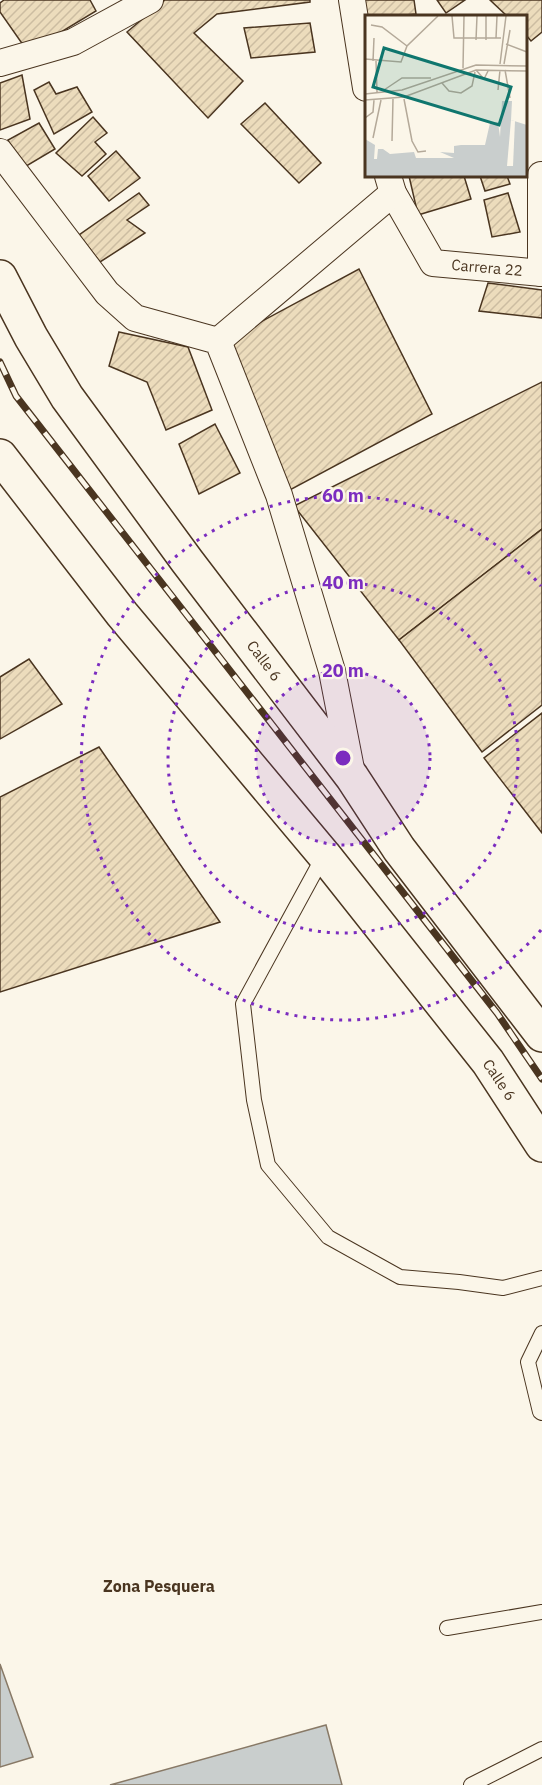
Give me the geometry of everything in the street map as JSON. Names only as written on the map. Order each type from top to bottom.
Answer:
[{"type":"highway","name":"Calle 6","points":[[0,277],[20,317],[67,397],[194,570],[352,777],[399,849],[542,1035]]},
{"type":"highway","name":"Calle 6","points":[[0,456],[122,614],[324,855],[488,1062],[542,1146]]},
{"type":"street","points":[[0,63],[73,42],[150,0]]},
{"type":"street","points":[[352,0],[365,82]]},
{"type":"street","points":[[0,152],[107,293],[135,318],[218,341]]},
{"type":"street","points":[[541,175],[541,273]]},
{"type":"street","points":[[218,341],[390,184]]},
{"type":"street","name":"Carrera 22","points":[[390,184],[433,263],[541,273]]},
{"type":"street","points":[[218,341],[279,495],[332,671],[352,777]]},
{"type":"lane","points":[[324,855],[243,1004],[254,1100],[267,1165],[328,1237],[399,1278],[503,1288],[542,1278]]},
{"type":"lane","points":[[542,1333],[528,1362],[542,1413]]},
{"type":"lane","points":[[447,1628],[542,1612]]},
{"type":"lane","points":[[471,1785],[542,1749]]},
{"type":"shaded area","points":[[0,1664],[33,1757],[0,1767]]},
{"type":"shaded area","points":[[326,1725],[342,1785],[110,1785]]},
{"type":"building","points":[[4,0],[90,0],[96,11],[28,52],[0,12],[0,3]]},
{"type":"building","points":[[165,0],[310,0],[310,2],[217,14],[194,33],[243,81],[208,118],[127,32]]},
{"type":"building","points":[[363,0],[414,0],[416,14],[366,15]]},
{"type":"building","points":[[437,0],[465,0],[446,13]]},
{"type":"building","points":[[490,0],[542,0],[542,32],[531,41],[527,36],[527,15],[506,15]]},
{"type":"building","points":[[310,23],[315,52],[251,58],[244,28]]},
{"type":"building","points":[[22,75],[30,119],[0,130],[0,83]]},
{"type":"building","points":[[49,82],[56,94],[77,87],[92,112],[54,134],[34,90]]},
{"type":"building","points":[[265,103],[321,163],[299,183],[241,124]]},
{"type":"building","points":[[93,117],[107,133],[95,142],[106,154],[82,176],[56,153]]},
{"type":"building","points":[[39,123],[55,149],[23,168],[8,140]]},
{"type":"building","points":[[116,151],[140,178],[109,201],[88,176]]},
{"type":"building","points":[[409,177],[464,177],[471,199],[418,215]]},
{"type":"building","points":[[480,177],[507,177],[510,184],[485,191]]},
{"type":"building","points":[[139,193],[149,205],[127,220],[145,233],[100,262],[79,235]]},
{"type":"building","points":[[508,193],[520,232],[492,237],[484,200]]},
{"type":"building","points":[[359,269],[432,414],[288,491],[227,340]]},
{"type":"building","points":[[488,283],[542,290],[542,318],[479,311]]},
{"type":"building","points":[[119,332],[188,347],[212,410],[166,430],[147,382],[109,366]]},
{"type":"building","points":[[542,382],[542,529],[399,640],[294,506]]},
{"type":"building","points":[[215,424],[240,473],[199,494],[179,444]]},
{"type":"building","points":[[542,529],[542,705],[482,752],[399,640]]},
{"type":"building","points":[[29,659],[62,704],[0,739],[0,677]]},
{"type":"building","points":[[542,713],[542,833],[484,758]]},
{"type":"building","points":[[99,747],[220,922],[0,992],[0,797]]},
{"type":"railway","points":[[0,362],[16,396],[497,1013],[542,1079]]},
{"type":"district","name":"Zona Pesquera","points":[[159,1586]]}]
